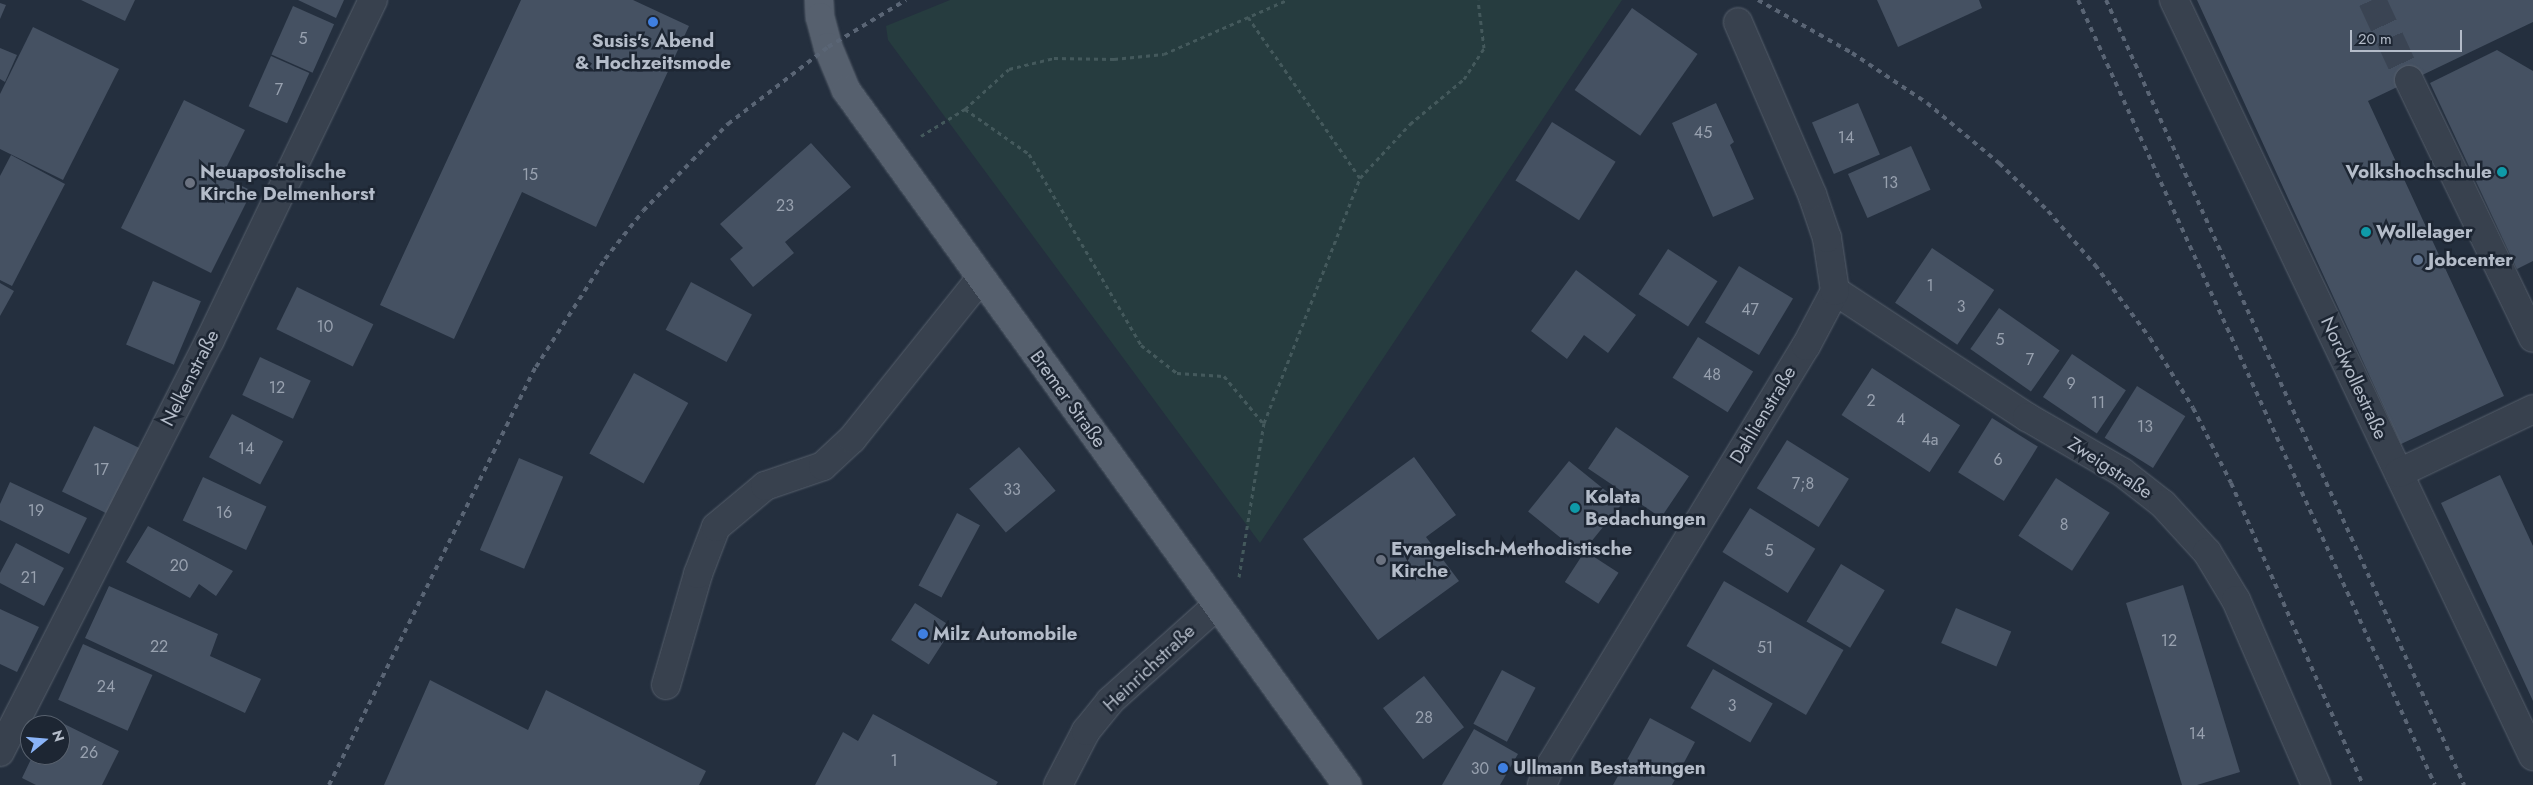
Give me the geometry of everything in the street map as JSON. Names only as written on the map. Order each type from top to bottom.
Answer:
[{"type":"main road","name":"Bremer Straße","points":[[820,0],[820,17],[828,47],[846,90],[1216,607],[1347,785]]},
{"type":"street","name":"Nelkenstraße","points":[[0,752],[210,340],[373,0]]},
{"type":"street","name":"Nordwollestraße","points":[[2174,0],[2533,756]]},
{"type":"street","points":[[1738,22],[1812,194],[1827,238],[1835,292]]},
{"type":"street","points":[[2409,80],[2533,338]]},
{"type":"street","points":[[666,685],[698,574],[716,527],[765,486],[823,466],[852,439],[981,278]]},
{"type":"street","name":"Dahlienstraße","points":[[1542,785],[1551,765],[1806,346],[1835,292]]},
{"type":"street","name":"Zweigstraße","points":[[1835,292],[2027,417],[2122,472],[2163,504],[2207,552],[2236,600],[2316,785]]},
{"type":"street","points":[[2399,473],[2533,409]]},
{"type":"street","name":"Heinrichstraße","points":[[1058,785],[1086,730],[1110,701],[1216,607]]},
{"type":"path","points":[[892,154],[965,109],[1010,69],[1054,58],[1114,59],[1164,54],[1286,0]]},
{"type":"path","points":[[1216,607],[1238,581],[1264,423],[1360,178],[1410,124],[1464,79],[1484,48],[1478,0]]},
{"type":"path","points":[[1248,17],[1360,178]]},
{"type":"path","points":[[965,109],[1029,154],[1141,345],[1178,374],[1224,376],[1264,423]]},
{"type":"green space","points":[[950,0],[1622,0],[1260,543],[888,40],[886,26]]},
{"type":"building","points":[[81,0],[135,0],[125,21]]},
{"type":"building","points":[[298,0],[344,0],[336,18]]},
{"type":"building","points":[[521,0],[633,0],[689,26],[596,227],[522,192],[454,339],[380,305]]},
{"type":"building","points":[[1877,0],[1979,0],[1982,8],[1898,47]]},
{"type":"building","name":"Wollelager","points":[[2197,0],[2533,0],[2533,22],[2368,101],[2504,396],[2401,444]]},
{"type":"building","points":[[0,3],[6,5],[0,19]]},
{"type":"building","points":[[293,6],[334,24],[313,73],[271,54]]},
{"type":"building","points":[[1632,8],[1698,54],[1640,136],[1575,90]]},
{"type":"building","points":[[33,27],[119,69],[63,180],[0,149],[0,94]]},
{"type":"building","points":[[0,48],[17,55],[5,82],[0,79]]},
{"type":"building","name":"Volkshochschule","points":[[2497,50],[2533,71],[2533,261],[2517,269],[2430,83]]},
{"type":"building","points":[[271,56],[309,73],[287,123],[249,106]]},
{"type":"building","name":"Neuapostolische Kirche Delmenhorst","points":[[184,100],[245,130],[222,176],[252,191],[211,273],[121,228]]},
{"type":"building","points":[[1716,103],[1734,142],[1730,145],[1754,199],[1713,217],[1672,123]]},
{"type":"building","points":[[1858,103],[1880,155],[1834,174],[1812,123]]},
{"type":"building","points":[[1552,122],[1616,162],[1579,220],[1515,181]]},
{"type":"building","points":[[811,143],[851,187],[785,242],[794,253],[753,287],[730,259],[743,248],[720,224]]},
{"type":"building","points":[[1911,146],[1931,190],[1867,218],[1848,174]]},
{"type":"building","points":[[11,155],[65,184],[12,286],[0,280],[0,176]]},
{"type":"building","points":[[1932,248],[1994,290],[1957,345],[1895,303]]},
{"type":"building","points":[[1668,249],[1717,281],[1688,326],[1639,294]]},
{"type":"building","points":[[1739,266],[1793,298],[1759,355],[1705,323]]},
{"type":"building","points":[[1576,270],[1636,315],[1608,353],[1584,335],[1567,359],[1531,331]]},
{"type":"building","points":[[153,281],[201,301],[174,365],[126,345]]},
{"type":"building","points":[[691,282],[752,314],[727,362],[666,330]]},
{"type":"building","points":[[0,283],[14,291],[0,316]]},
{"type":"building","points":[[297,287],[373,324],[353,367],[276,329]]},
{"type":"building","points":[[1999,308],[2060,350],[2031,391],[1970,349]]},
{"type":"building","points":[[1698,337],[1753,371],[1728,412],[1673,378]]},
{"type":"building","points":[[2072,354],[2126,390],[2097,433],[2043,397]]},
{"type":"building","points":[[260,357],[311,381],[293,419],[242,395]]},
{"type":"building","points":[[1872,368],[1960,425],[1930,472],[1842,415]]},
{"type":"building","points":[[634,373],[688,403],[644,484],[589,453]]},
{"type":"building","points":[[2137,386],[2185,416],[2153,468],[2105,438]]},
{"type":"building","points":[[232,414],[283,441],[260,484],[209,457]]},
{"type":"building","points":[[1992,418],[2038,447],[2004,501],[1958,472]]},
{"type":"building","points":[[94,426],[140,448],[108,514],[62,492]]},
{"type":"building","points":[[1616,427],[1689,476],[1661,518],[1588,468]]},
{"type":"building","points":[[1787,440],[1849,479],[1819,527],[1757,488]]},
{"type":"building","points":[[1019,447],[1056,491],[1006,532],[969,489]]},
{"type":"building","name":"Evangelisch-Methodistische Kirche","points":[[1414,457],[1456,515],[1426,537],[1459,581],[1378,640],[1303,539]]},
{"type":"building","points":[[519,458],[563,477],[524,569],[480,550]]},
{"type":"building","name":"Kolata Bedachungen","points":[[1569,461],[1622,504],[1581,554],[1528,512]]},
{"type":"building","points":[[2500,475],[2533,546],[2533,701],[2441,503]]},
{"type":"building","points":[[203,477],[266,507],[246,550],[183,521]]},
{"type":"building","points":[[2056,478],[2110,513],[2072,571],[2018,536]]},
{"type":"building","points":[[10,482],[87,518],[69,554],[0,520],[0,504]]},
{"type":"building","points":[[1750,508],[1815,549],[1788,593],[1722,552]]},
{"type":"building","points":[[957,513],[980,525],[941,598],[919,585]]},
{"type":"building","points":[[148,526],[233,571],[216,596],[199,584],[190,598],[126,562]]},
{"type":"building","points":[[16,543],[64,568],[44,606],[0,583],[0,573]]},
{"type":"building","points":[[1585,551],[1619,573],[1598,604],[1565,582]]},
{"type":"building","points":[[1841,564],[1885,590],[1850,648],[1806,621]]},
{"type":"building","points":[[1724,581],[1844,650],[1806,715],[1686,646]]},
{"type":"building","points":[[2183,585],[2240,772],[2197,785],[2182,785],[2126,603]]},
{"type":"building","points":[[109,586],[218,634],[210,656],[261,679],[245,713],[85,638]]},
{"type":"building","name":"Milz Automobile","points":[[915,603],[953,628],[929,664],[891,640]]},
{"type":"building","points":[[1956,608],[2011,631],[1996,666],[1941,643]]},
{"type":"building","points":[[0,609],[39,627],[17,672],[0,664]]},
{"type":"building","points":[[83,644],[152,675],[128,731],[58,700]]},
{"type":"building","points":[[1713,669],[1773,704],[1750,742],[1690,708]]},
{"type":"building","points":[[1502,670],[1536,688],[1507,742],[1473,724]]},
{"type":"building","points":[[1424,676],[1464,727],[1423,759],[1383,708]]},
{"type":"building","points":[[430,680],[528,730],[546,690],[706,771],[699,785],[384,785]]},
{"type":"building","points":[[873,714],[998,782],[996,785],[815,785],[843,732],[858,741]]},
{"type":"building","points":[[1650,718],[1695,742],[1672,785],[1613,785]]},
{"type":"building","points":[[70,727],[119,751],[102,785],[36,785],[22,778],[28,765],[70,765]]},
{"type":"building","points":[[1474,729],[1518,754],[1500,785],[1442,785]]},
{"type":"tunnel","points":[[2372,0],[2409,80]]},
{"type":"railway","points":[[329,785],[536,367],[605,259],[643,211],[728,124],[828,47],[906,0]]},
{"type":"railway","points":[[1758,0],[1852,53],[1927,103],[1999,163],[2048,211],[2095,265],[2150,338],[2193,408],[2231,483],[2363,785]]},
{"type":"railway","points":[[2078,0],[2435,785]]},
{"type":"railway","points":[[2106,0],[2464,785]]},
{"type":"place","name":"Susis's Abend & Hochzeitsmode","points":[[653,22]]},
{"type":"place","name":"Volkshochschule","points":[[2502,172]]},
{"type":"place","name":"Neuapostolische Kirche Delmenhorst","points":[[190,183]]},
{"type":"place","name":"Wollelager","points":[[2366,232]]},
{"type":"place","name":"Jobcenter","points":[[2418,260]]},
{"type":"place","name":"Kolata Bedachungen","points":[[1575,508]]},
{"type":"place","name":"Evangelisch-Methodistische Kirche","points":[[1381,560]]},
{"type":"place","name":"Milz Automobile","points":[[923,634]]},
{"type":"place","name":"Ullmann Bestattungen","points":[[1503,768]]}]
